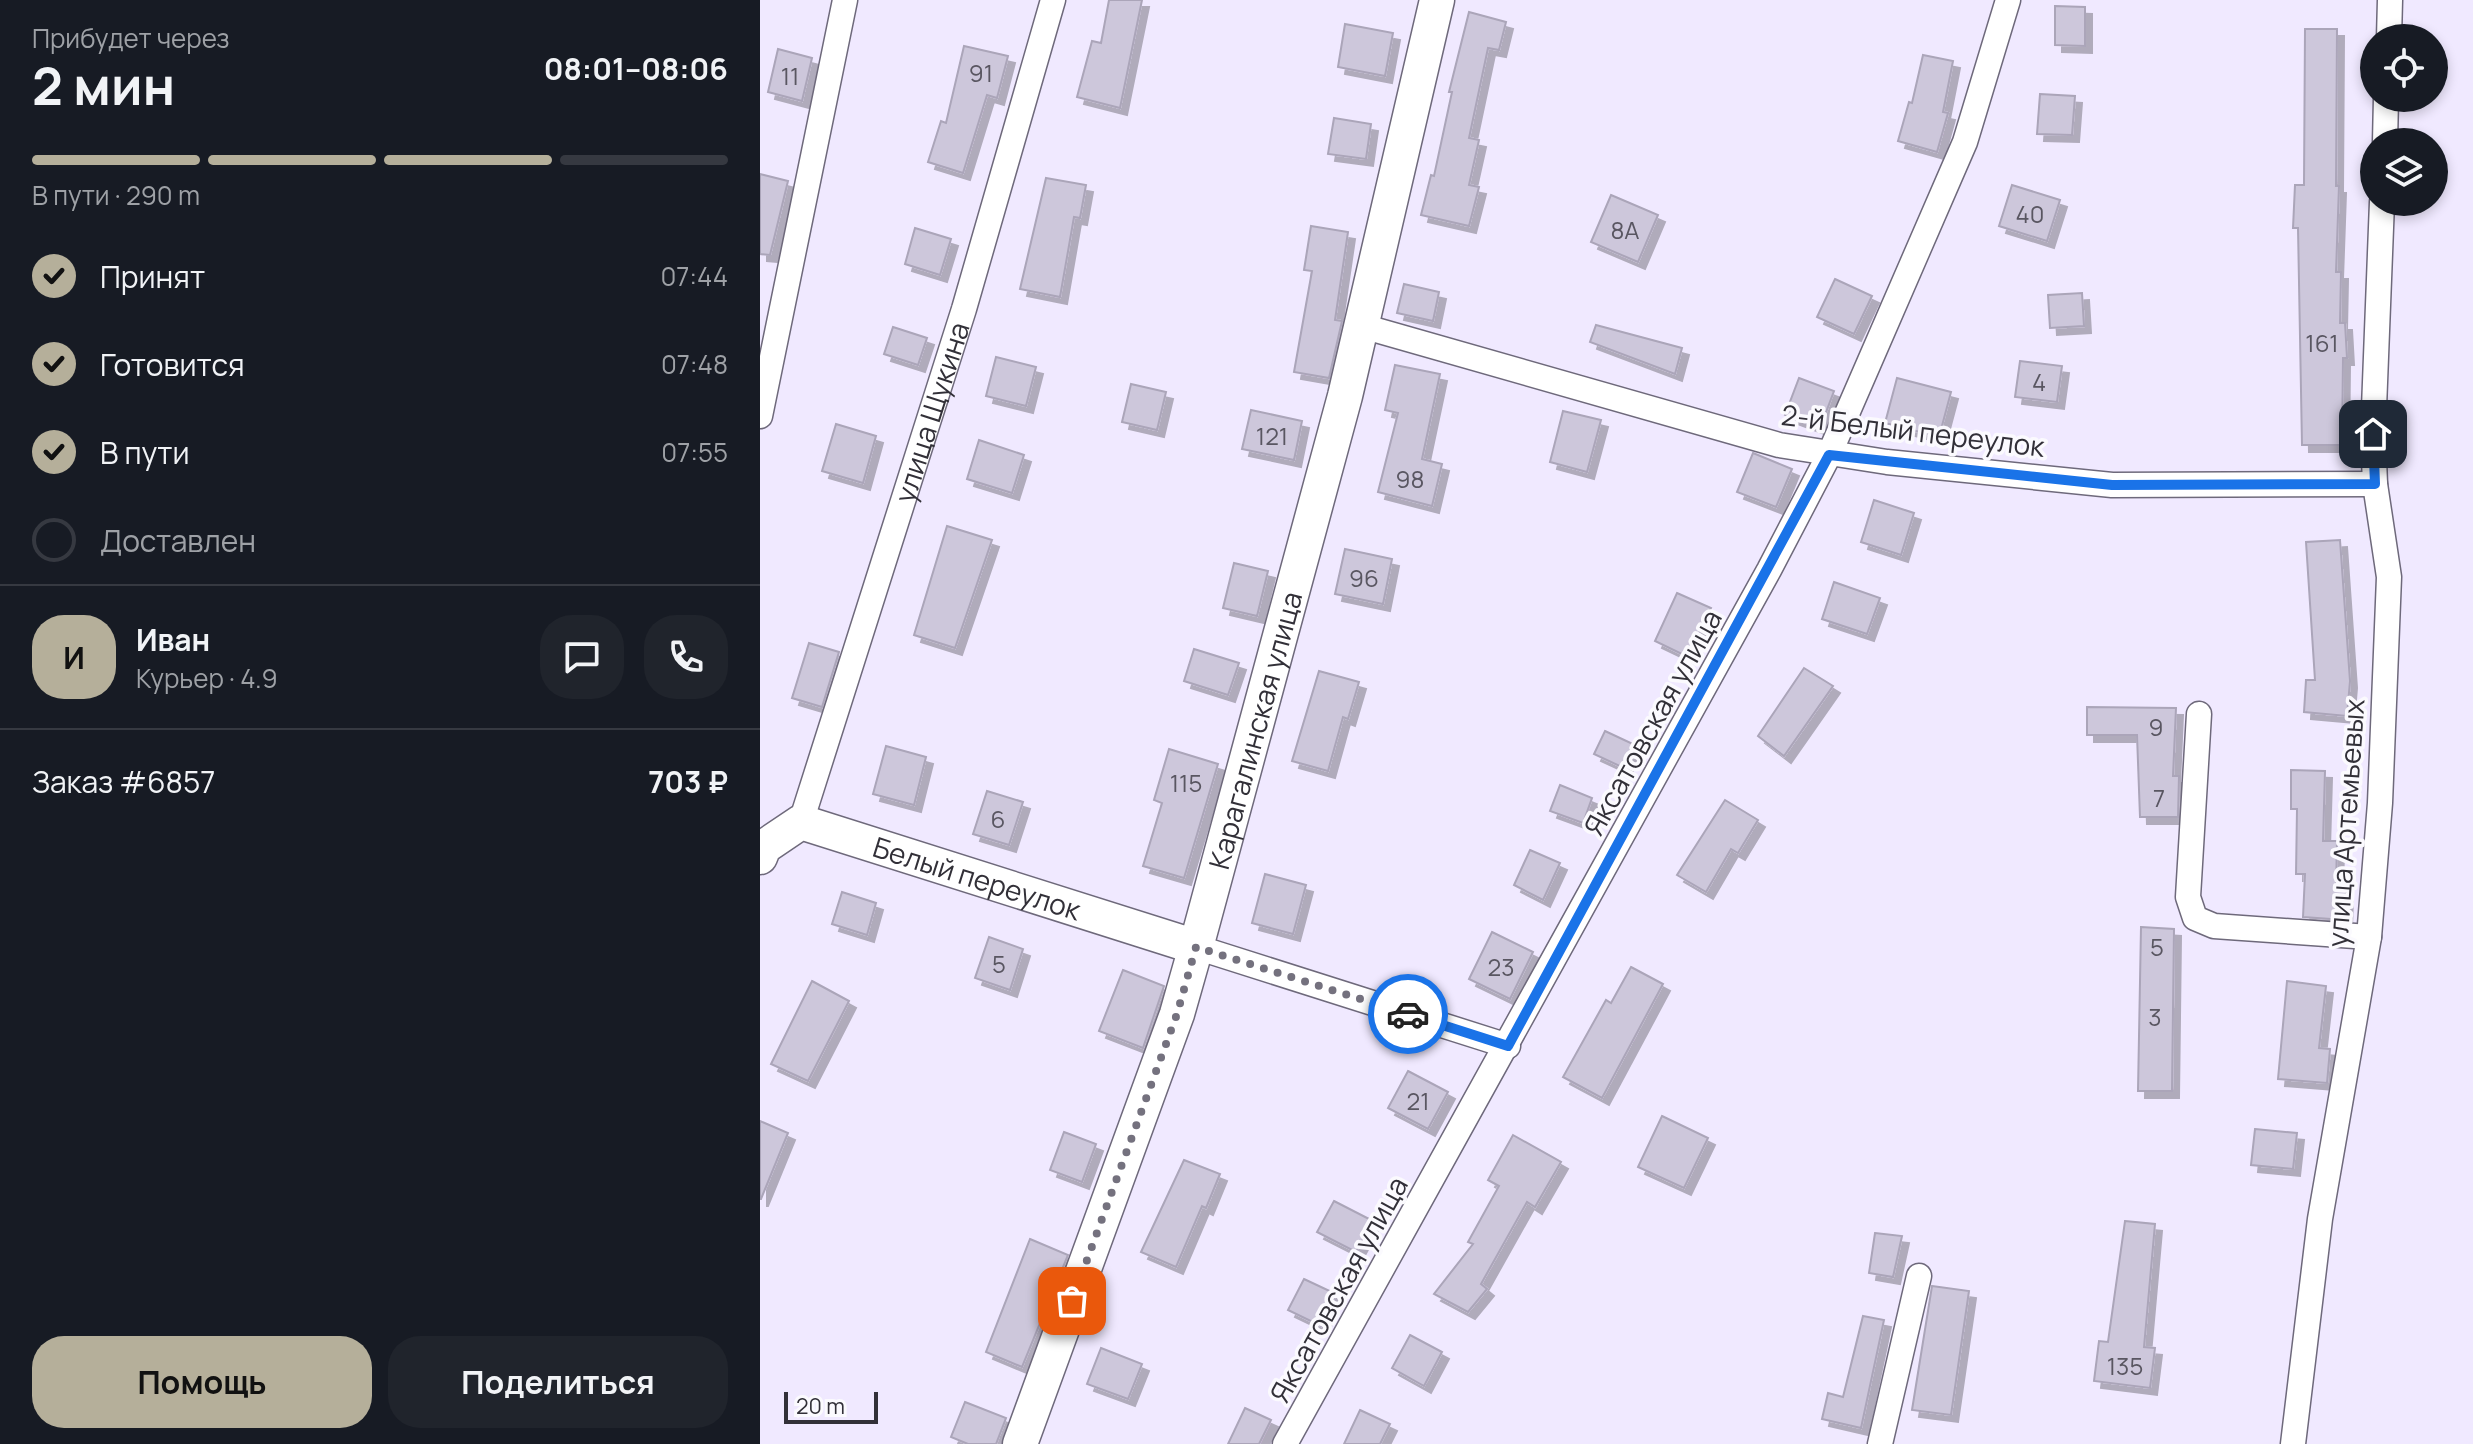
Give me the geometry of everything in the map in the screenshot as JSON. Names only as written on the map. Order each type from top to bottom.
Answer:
[{"type":"street","points":[[760,416],[845,0]]},
{"type":"street","name":"улица Щукина","points":[[801,822],[964,309],[1053,0]]},
{"type":"street","name":"Карагалинская улица","points":[[1020,1444],[1177,1014],[1362,326],[1437,0]]},
{"type":"street","name":"Яксатовская улица","points":[[1293,1442],[1829,455],[1965,142],[2008,0]]},
{"type":"street","points":[[2389,24],[2390,0]]},
{"type":"street","name":"улица Артемьевых","points":[[2293,1444],[2320,1219],[2369,937],[2380,803],[2389,577],[2375,484],[2373,434],[2381,216]]},
{"type":"street","name":"2-й Белый переулок","points":[[1362,326],[1779,445],[1829,455],[2112,485],[2375,484]]},
{"type":"street","points":[[2199,714],[2188,897],[2195,918],[2214,926],[2369,937]]},
{"type":"street","points":[[761,850],[801,822]]},
{"type":"street","name":"Белый переулок","points":[[801,822],[1196,947]]},
{"type":"street","points":[[1196,947],[1508,1046]]},
{"type":"street","points":[[1880,1444],[1919,1276]]},
{"type":"building","points":[[1109,0],[1142,0],[1120,108],[1077,97],[1092,41],[1101,43]]},
{"type":"building","points":[[2055,6],[2085,7],[2085,46],[2055,45]]},
{"type":"building","points":[[1469,12],[1506,22],[1499,50],[1488,48],[1469,138],[1479,140],[1469,185],[1479,187],[1469,226],[1421,215],[1431,175],[1434,176],[1452,92],[1449,92]]},
{"type":"building","points":[[1345,24],[1393,33],[1385,76],[1338,67]]},
{"type":"building","points":[[2305,29],[2337,29],[2336,186],[2339,186],[2336,272],[2341,272],[2340,323],[2345,323],[2347,358],[2343,358],[2342,445],[2302,445],[2298,228],[2293,228],[2295,185],[2304,185]]},
{"type":"building","points":[[964,46],[1008,56],[997,98],[987,95],[963,173],[928,162],[941,121],[946,123]]},
{"type":"building","points":[[778,49],[812,58],[802,101],[768,92]]},
{"type":"building","points":[[1923,55],[1953,61],[1943,112],[1948,113],[1937,152],[1898,141],[1909,102],[1912,103]]},
{"type":"building","points":[[2040,94],[2075,96],[2072,135],[2037,134]]},
{"type":"building","points":[[1334,118],[1371,124],[1366,159],[1328,154]]},
{"type":"building","points":[[760,174],[788,181],[770,255],[760,254]]},
{"type":"building","points":[[1046,178],[1086,185],[1080,218],[1074,217],[1060,297],[1020,289]]},
{"type":"building","points":[[2012,185],[2060,200],[2047,241],[1999,226]]},
{"type":"building","points":[[1611,195],[1658,215],[1638,262],[1591,242]]},
{"type":"building","points":[[1311,226],[1348,232],[1335,320],[1342,321],[1329,378],[1294,372],[1312,271],[1304,270]]},
{"type":"building","points":[[915,228],[951,239],[940,275],[905,264]]},
{"type":"building","points":[[1835,279],[1872,296],[1854,334],[1817,317]]},
{"type":"building","points":[[1404,284],[1439,292],[1433,321],[1397,313]]},
{"type":"building","points":[[2082,293],[2084,326],[2050,328],[2048,295]]},
{"type":"building","points":[[1596,325],[1682,348],[1675,374],[1590,342]]},
{"type":"building","points":[[893,327],[927,338],[918,365],[884,354]]},
{"type":"building","points":[[996,357],[1036,367],[1026,406],[986,396]]},
{"type":"building","points":[[2020,361],[2062,366],[2057,402],[2015,397]]},
{"type":"building","points":[[1395,365],[1440,374],[1422,459],[1442,464],[1432,506],[1378,492],[1398,413],[1385,410]]},
{"type":"building","points":[[1799,378],[1834,391],[1820,428],[1785,415]]},
{"type":"building","points":[[1897,378],[1951,392],[1939,437],[1885,423]]},
{"type":"building","points":[[1131,384],[1166,392],[1157,430],[1122,422]]},
{"type":"building","points":[[1251,410],[1302,421],[1294,460],[1242,449]]},
{"type":"building","points":[[1563,411],[1601,420],[1587,472],[1550,462]]},
{"type":"building","points":[[836,424],[876,436],[863,483],[822,471]]},
{"type":"building","points":[[979,440],[1024,455],[1012,493],[967,479]]},
{"type":"building","points":[[1753,453],[1792,469],[1776,507],[1737,492]]},
{"type":"building","points":[[1874,500],[1914,513],[1901,555],[1861,542]]},
{"type":"building","points":[[947,526],[992,540],[955,648],[914,635]]},
{"type":"building","points":[[2340,540],[2350,681],[2347,716],[2304,712],[2306,680],[2315,680],[2306,542]]},
{"type":"building","points":[[1345,549],[1392,559],[1383,604],[1335,594]]},
{"type":"building","points":[[1234,563],[1268,571],[1257,616],[1223,608]]},
{"type":"building","points":[[1834,582],[1880,598],[1867,634],[1822,619]]},
{"type":"building","points":[[1677,593],[1711,608],[1688,657],[1655,641]]},
{"type":"building","points":[[809,643],[839,652],[822,707],[792,698]]},
{"type":"building","points":[[1194,649],[1239,663],[1228,695],[1184,681]]},
{"type":"building","points":[[1804,668],[1833,686],[1784,756],[1758,736]]},
{"type":"building","points":[[1319,671],[1359,682],[1348,719],[1343,717],[1328,771],[1292,761]]},
{"type":"building","points":[[2087,707],[2176,708],[2173,776],[2179,776],[2178,817],[2140,817],[2137,735],[2087,735]]},
{"type":"building","points":[[1605,731],[1635,745],[1624,768],[1594,754]]},
{"type":"building","points":[[886,746],[926,757],[914,805],[873,794]]},
{"type":"building","points":[[1169,749],[1218,764],[1184,878],[1143,866],[1162,803],[1154,800]]},
{"type":"building","points":[[2291,770],[2325,771],[2323,841],[2337,841],[2336,889],[2346,890],[2345,920],[2303,917],[2305,874],[2296,874],[2297,809],[2291,809]]},
{"type":"building","points":[[1560,785],[1592,798],[1583,823],[1550,811]]},
{"type":"building","points":[[987,791],[1023,802],[1009,845],[973,834]]},
{"type":"building","points":[[1725,800],[1758,820],[1738,853],[1731,849],[1706,892],[1677,875]]},
{"type":"building","points":[[1530,850],[1560,863],[1543,900],[1514,885]]},
{"type":"building","points":[[1265,874],[1306,885],[1293,934],[1252,923]]},
{"type":"building","points":[[842,892],[876,903],[867,935],[832,924]]},
{"type":"building","points":[[2141,927],[2174,929],[2172,1091],[2138,1091]]},
{"type":"building","points":[[1492,932],[1533,952],[1510,999],[1469,979]]},
{"type":"building","points":[[989,937],[1023,949],[1010,990],[975,978]]},
{"type":"building","points":[[1631,967],[1663,984],[1602,1098],[1563,1077],[1606,1000],[1611,1003]]},
{"type":"building","points":[[1123,970],[1164,986],[1143,1048],[1099,1031]]},
{"type":"building","points":[[812,981],[849,1001],[808,1081],[771,1064]]},
{"type":"building","points":[[2287,981],[2326,986],[2319,1048],[2330,1049],[2327,1083],[2278,1079]]},
{"type":"building","points":[[1408,1071],[1448,1092],[1428,1129],[1388,1108]]},
{"type":"building","points":[[1662,1116],[1708,1138],[1684,1188],[1638,1167]]},
{"type":"building","points":[[760,1121],[788,1133],[761,1199],[760,1199]]},
{"type":"building","points":[[2255,1129],[2297,1133],[2293,1169],[2251,1165]]},
{"type":"building","points":[[1064,1132],[1096,1144],[1082,1182],[1050,1170]]},
{"type":"building","points":[[1513,1135],[1561,1162],[1535,1207],[1527,1202],[1481,1284],[1487,1289],[1468,1312],[1434,1294],[1473,1244],[1468,1242],[1499,1186],[1488,1180]]},
{"type":"building","points":[[1184,1160],[1220,1174],[1206,1208],[1202,1206],[1176,1267],[1141,1252]]},
{"type":"building","points":[[1334,1201],[1373,1221],[1356,1252],[1317,1232]]},
{"type":"building","points":[[2125,1221],[2155,1224],[2144,1347],[2155,1348],[2150,1388],[2094,1381],[2099,1341],[2108,1342]]},
{"type":"building","points":[[1875,1233],[1902,1236],[1893,1277],[1869,1273]]},
{"type":"building","points":[[1030,1239],[1068,1255],[1022,1367],[986,1352]]},
{"type":"building","points":[[1304,1279],[1336,1294],[1321,1326],[1288,1310]]},
{"type":"building","points":[[1932,1286],[1969,1291],[1951,1415],[1912,1410]]},
{"type":"building","points":[[1863,1316],[1884,1320],[1861,1428],[1822,1419],[1828,1393],[1843,1397]]},
{"type":"building","points":[[1410,1335],[1442,1352],[1424,1386],[1392,1368]]},
{"type":"building","points":[[1101,1348],[1142,1364],[1128,1399],[1087,1384]]},
{"type":"building","points":[[965,1402],[1006,1418],[996,1444],[968,1444],[951,1437]]},
{"type":"building","points":[[1245,1408],[1271,1420],[1259,1444],[1228,1444]]},
{"type":"building","points":[[1360,1410],[1390,1424],[1380,1444],[1344,1444]]},
{"type":"way so far","points":[[1072,1301],[1177,1014],[1196,947],[1408,1014]]},
{"type":"route","points":[[1408,1014],[1508,1046],[1829,455],[2112,485],[2375,484],[2373,434]]}]
